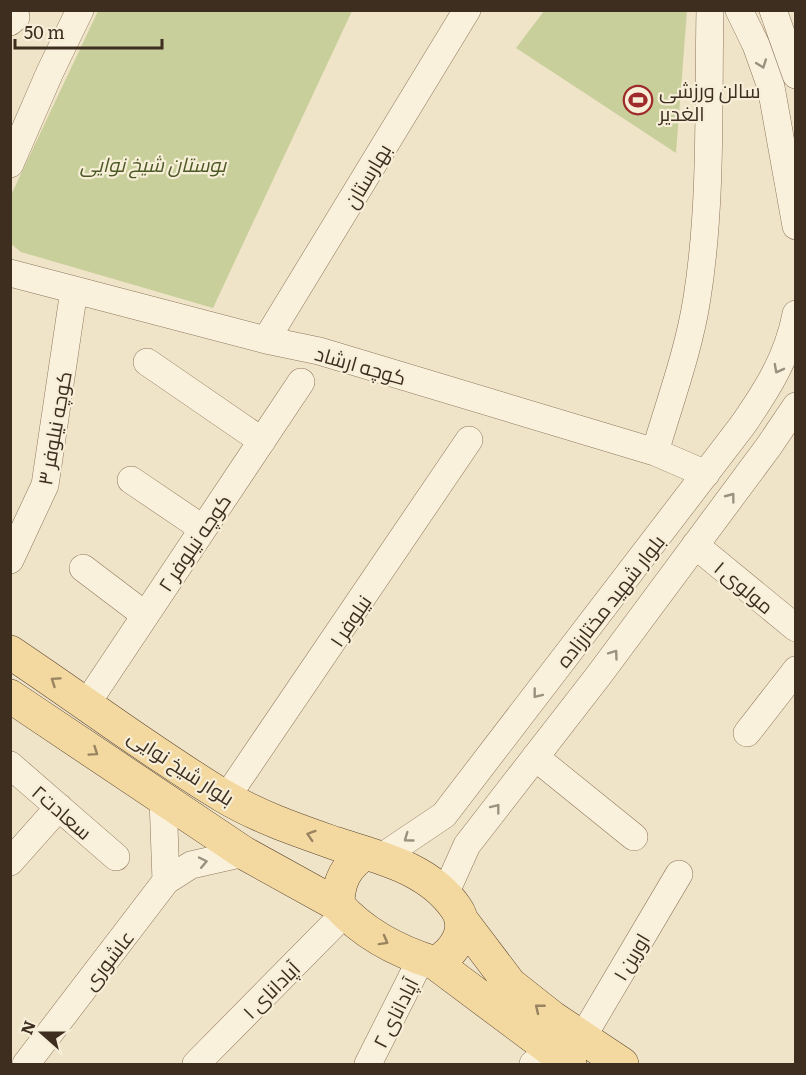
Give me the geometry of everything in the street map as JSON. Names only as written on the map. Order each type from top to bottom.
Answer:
[{"type":"main road","name":"بلوار شیخ نوایی","points":[[10,652],[226,798],[291,828],[375,855],[431,883],[457,909],[463,921]]},
{"type":"main road","name":"بلوار شیخ نوایی","points":[[10,696],[244,853],[342,909],[376,937],[428,961]]},
{"type":"main road","points":[[342,909],[338,888],[344,874],[355,860],[375,855]]},
{"type":"main road","points":[[463,921],[559,1055]]},
{"type":"main road","points":[[428,961],[447,957],[458,940],[463,921]]},
{"type":"main road","points":[[428,961],[559,1055],[622,1065]]},
{"type":"street","points":[[10,22],[16,16],[11,10]]},
{"type":"street","points":[[10,164],[80,10]]},
{"type":"street","name":"بهارستان","points":[[266,340],[467,10]]},
{"type":"street","points":[[655,452],[687,346],[697,297],[708,138],[710,10]]},
{"type":"street","points":[[739,10],[756,45],[771,87],[795,226]]},
{"type":"street","points":[[773,10],[794,65]]},
{"type":"street","name":"کوچه ارشاد","points":[[10,273],[266,340],[319,351],[655,452],[706,474]]},
{"type":"street","name":"کوچه نیلوفر ۳","points":[[10,560],[45,485],[74,290]]},
{"type":"street","name":"بلوار شهید مختارزاده","points":[[375,855],[444,815],[742,426],[778,369],[790,342],[795,314]]},
{"type":"street","points":[[147,362],[262,441]]},
{"type":"street","name":"کوچه نیلوفر ۲","points":[[87,703],[301,382]]},
{"type":"street","name":"بلوار شهید مختارزاده","points":[[444,894],[467,845],[791,419]]},
{"type":"street","name":"۱ نیلوفر","points":[[226,798],[469,440]]},
{"type":"street","points":[[131,480],[202,528]]},
{"type":"street","name":"مولوی ۱","points":[[695,545],[795,628]]},
{"type":"street","points":[[83,568],[145,615]]},
{"type":"street","points":[[747,733],[795,670]]},
{"type":"street","points":[[535,758],[634,837]]},
{"type":"street","name":"سعادت۲","points":[[10,765],[116,857]]},
{"type":"street","points":[[163,799],[166,881]]},
{"type":"street","points":[[10,862],[60,807]]},
{"type":"street","points":[[444,815],[440,824],[441,835],[447,843],[457,847],[467,845]]},
{"type":"street","name":"عاشوری","points":[[26,1065],[166,881],[191,865],[244,853]]},
{"type":"street","name":"اورین ۱","points":[[559,1055],[679,874]]},
{"type":"street","name":"آپادانای ۱","points":[[196,1065],[342,909]]},
{"type":"street","name":"آپادانای ۲","points":[[368,1065],[428,961]]},
{"type":"green space","name":"بوستان شیخ نوایی","points":[[98,11],[352,11],[213,308],[21,252],[11,244],[11,195]]},
{"type":"green space","name":"سالن ورزشی الغدیر","points":[[544,11],[687,11],[676,153],[516,48]]},
{"type":"place","name":"سالن ورزشی الغدیر","points":[[638,100]]}]
